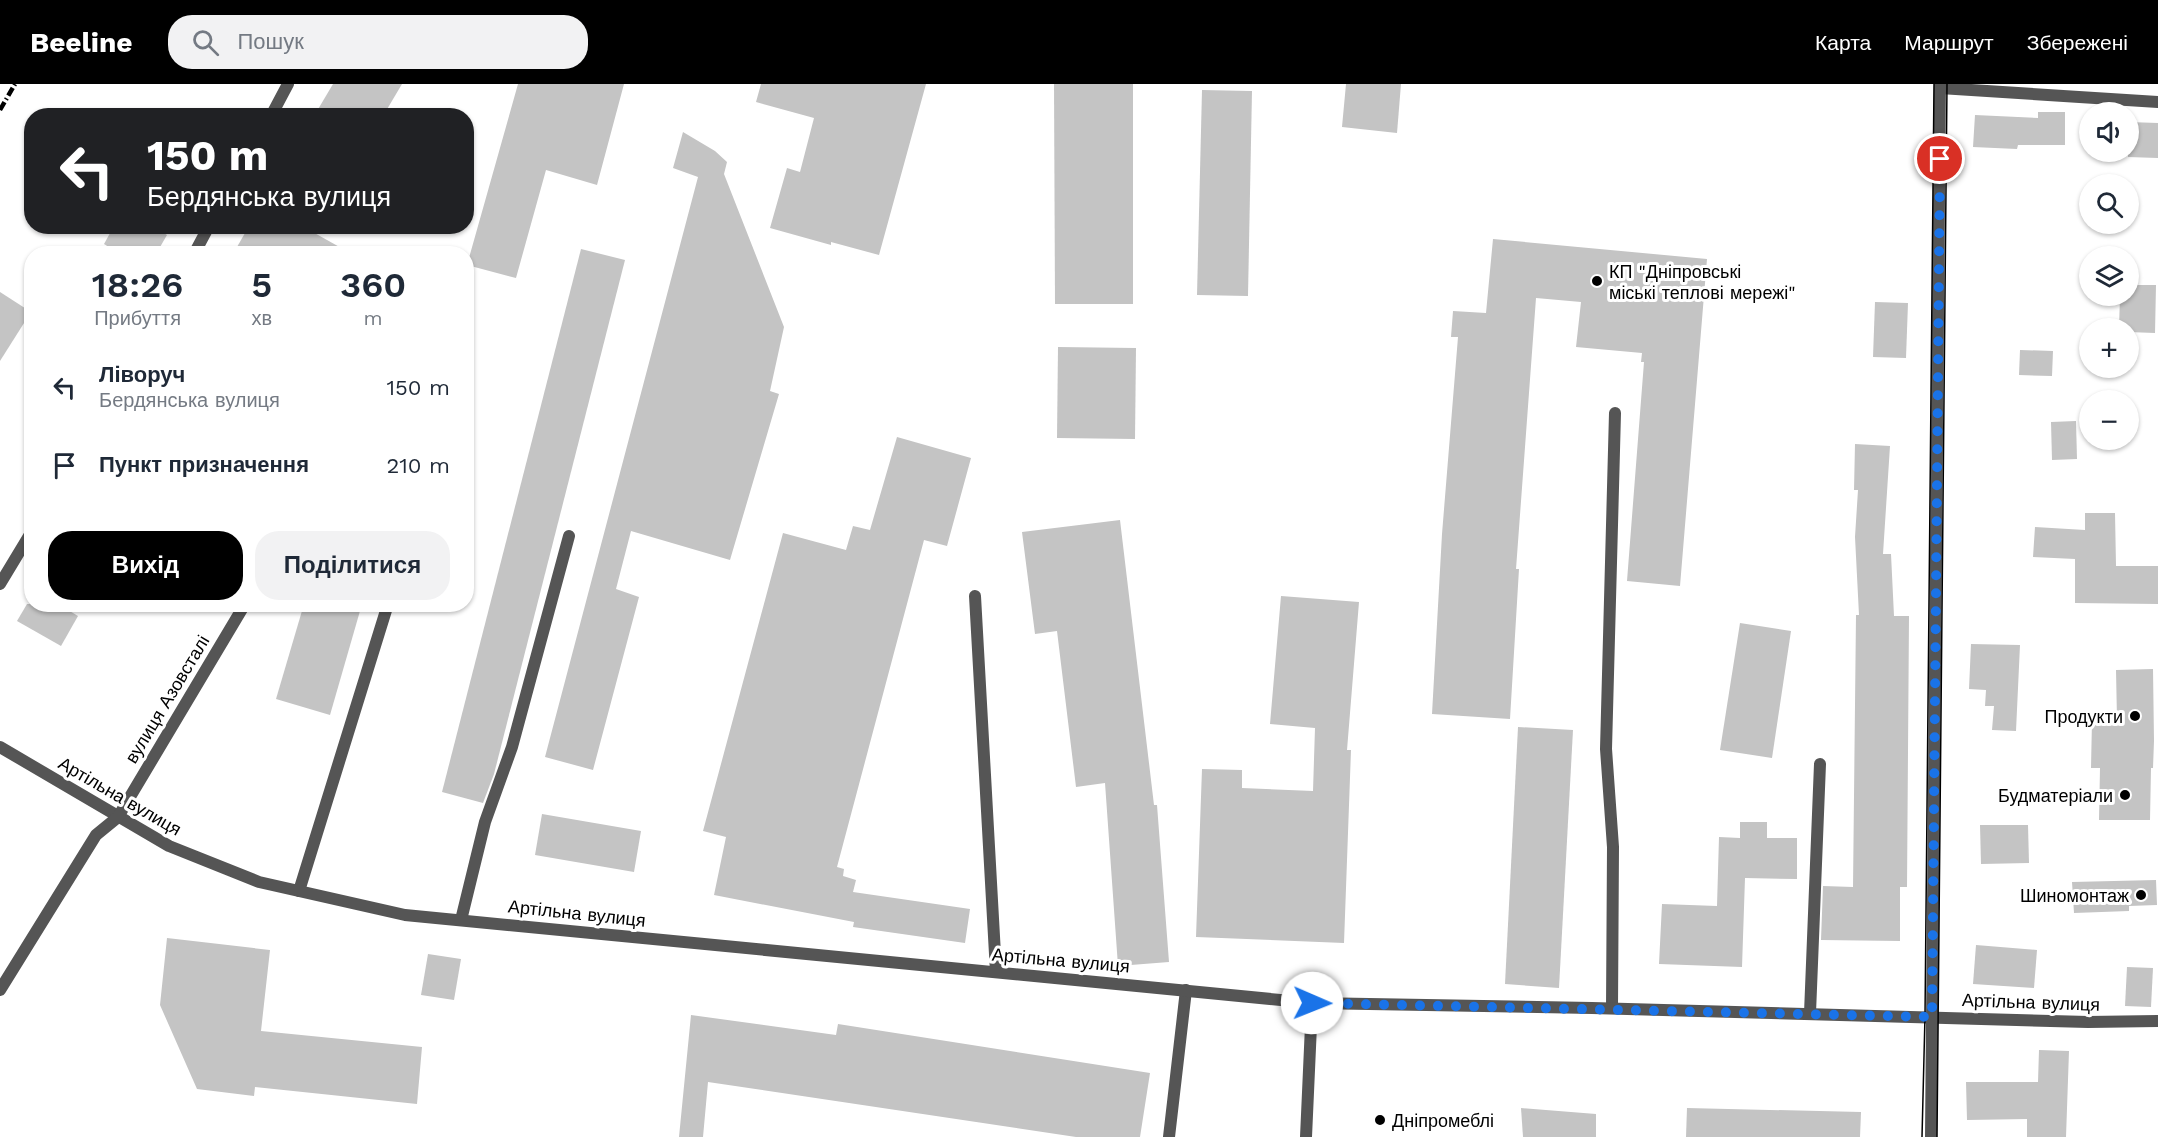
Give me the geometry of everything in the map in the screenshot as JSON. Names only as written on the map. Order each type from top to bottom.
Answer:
[{"type":"street","points":[[275,108],[288,84]]},
{"type":"street","points":[[1930,1137],[1940,86],[2158,102]]},
{"type":"street","points":[[1611,1008],[1613,847],[1606,749],[1615,413]]},
{"type":"street","points":[[461,920],[482,832],[512,747],[569,536]]},
{"type":"street","points":[[0,584],[24,544]]},
{"type":"street","points":[[975,596],[996,972]]},
{"type":"street","name":"вулиця Азовсталі","points":[[0,990],[96,835],[118,817],[240,612]]},
{"type":"street","points":[[299,891],[386,612]]},
{"type":"street","name":"Артільна вулиця","points":[[0,747],[169,846],[259,882],[405,915],[1312,1003],[1611,1008],[2088,1022],[2158,1021]]},
{"type":"street","points":[[1810,1013],[1820,764]]},
{"type":"street","points":[[1169,1137],[1186,990]]},
{"type":"street","points":[[1306,1137],[1312,1003]]},
{"type":"building","points":[[333,84],[402,84],[388,108],[319,108]]},
{"type":"building","points":[[518,84],[624,84],[597,185],[546,170],[516,278],[474,267],[472,246]]},
{"type":"building","points":[[761,84],[926,84],[879,255],[831,242],[831,245],[770,228],[787,168],[800,172],[814,118],[756,102]]},
{"type":"building","points":[[1054,84],[1133,84],[1133,304],[1055,304]]},
{"type":"building","points":[[1346,84],[1401,84],[1397,133],[1342,127]]},
{"type":"building","points":[[1202,90],[1252,91],[1248,296],[1197,295]]},
{"type":"building","points":[[2038,112],[2065,112],[2065,145],[2018,145],[2017,149],[1973,147],[1975,115],[2038,118]]},
{"type":"building","points":[[2139,122],[2158,123],[2158,158],[2139,157]]},
{"type":"building","points":[[683,132],[715,151],[727,162],[724,174],[784,327],[770,391],[779,394],[730,560],[631,531],[616,589],[639,597],[593,770],[545,757],[698,177],[673,168]]},
{"type":"building","points":[[110,234],[167,235],[161,246],[107,246],[104,244]]},
{"type":"building","points":[[244,234],[316,234],[338,246],[238,246]]},
{"type":"building","points":[[1493,239],[1707,259],[1680,586],[1627,581],[1644,362],[1641,362],[1642,353],[1576,347],[1581,302],[1536,298],[1516,569],[1519,569],[1510,719],[1432,714],[1442,534],[1458,337],[1451,337],[1453,311],[1486,313]]},
{"type":"building","points":[[581,249],[625,260],[494,774],[483,803],[442,792]]},
{"type":"building","points":[[2139,285],[2156,285],[2155,333],[2139,332],[2139,318],[2119,318],[2120,306],[2139,306]]},
{"type":"building","points":[[0,292],[24,307],[24,323],[0,361]]},
{"type":"building","points":[[1875,302],[1908,303],[1906,358],[1873,357]]},
{"type":"building","points":[[1058,347],[1136,348],[1135,439],[1057,438]]},
{"type":"building","points":[[2020,350],[2053,351],[2052,376],[2019,375]]},
{"type":"building","points":[[2076,421],[2077,459],[2052,460],[2051,422]]},
{"type":"building","points":[[897,437],[971,458],[947,546],[924,540],[837,867],[844,869],[843,876],[856,880],[853,892],[970,909],[965,943],[853,927],[854,922],[714,895],[726,837],[703,831],[783,533],[846,550],[853,526],[870,530]]},
{"type":"building","points":[[1855,444],[1890,446],[1883,554],[1891,554],[1894,616],[1909,616],[1907,887],[1900,887],[1900,941],[1821,940],[1823,886],[1853,887],[1856,615],[1859,615],[1855,537],[1858,490],[1854,490]]},
{"type":"building","points":[[2085,513],[2115,513],[2116,566],[2158,566],[2158,604],[2075,603],[2075,559],[2033,557],[2035,527],[2085,530]]},
{"type":"building","points":[[1120,520],[1154,805],[1157,805],[1169,962],[1118,966],[1105,783],[1076,787],[1057,631],[1035,634],[1022,532]]},
{"type":"building","points":[[1281,596],[1359,602],[1347,750],[1351,750],[1344,943],[1196,937],[1202,769],[1242,770],[1242,788],[1313,791],[1315,728],[1270,724]]},
{"type":"building","points":[[24,609],[24,612],[71,612],[78,616],[61,646],[17,621]]},
{"type":"building","points":[[302,612],[360,612],[330,715],[276,699]]},
{"type":"building","points":[[1740,623],[1791,631],[1772,758],[1720,750]]},
{"type":"building","points":[[1971,644],[2020,645],[2016,731],[1992,730],[1994,706],[1985,706],[1986,690],[1969,689]]},
{"type":"building","points":[[2153,669],[2154,741],[2150,820],[2099,820],[2100,768],[2091,768],[2092,720],[2117,720],[2116,670]]},
{"type":"building","points":[[1518,727],[1573,730],[1559,988],[1505,984]]},
{"type":"building","points":[[542,814],[641,831],[634,872],[535,855]]},
{"type":"building","points":[[1740,822],[1767,822],[1767,838],[1797,838],[1797,879],[1745,878],[1742,967],[1659,964],[1662,904],[1717,906],[1719,837],[1740,838]]},
{"type":"building","points":[[1980,825],[2028,825],[2029,863],[1981,864]]},
{"type":"building","points":[[2156,880],[2157,905],[2129,906],[2129,911],[2074,913],[2072,882]]},
{"type":"building","points":[[167,938],[270,950],[261,1031],[422,1047],[417,1104],[255,1087],[254,1096],[197,1089],[160,1005]]},
{"type":"building","points":[[1976,945],[2037,950],[2034,988],[1973,984]]},
{"type":"building","points":[[428,954],[461,959],[454,1000],[421,995]]},
{"type":"building","points":[[2127,967],[2153,968],[2151,1007],[2125,1006]]},
{"type":"building","points":[[691,1015],[836,1035],[838,1024],[1150,1073],[1140,1137],[1076,1137],[708,1082],[703,1137],[679,1137]]},
{"type":"building","points":[[2039,1050],[2069,1051],[2066,1137],[2027,1137],[2027,1119],[1967,1120],[1966,1082],[2038,1082]]},
{"type":"building","points":[[1521,1108],[1596,1114],[1596,1137],[1523,1137]]},
{"type":"building","points":[[1687,1108],[1861,1112],[1860,1137],[1686,1137]]},
{"type":"tram line","points":[[1922,1137],[1934,84]]},
{"type":"tram line","points":[[1937,1137],[1947,84]]},
{"type":"railway","points":[[0,110],[15,84]]},
{"type":"place","name":"КП \"Дніпровські міські теплові мережі\"","points":[[1597,281]]},
{"type":"place","name":"Продукти","points":[[2135,716]]},
{"type":"place","name":"Будматеріали","points":[[2125,795]]},
{"type":"place","name":"Шиномонтаж","points":[[2141,895]]},
{"type":"place","name":"Дніпромеблі","points":[[1380,1120]]},
{"type":"route","points":[[1312,1003],[1932,1017],[1940,159]]}]
